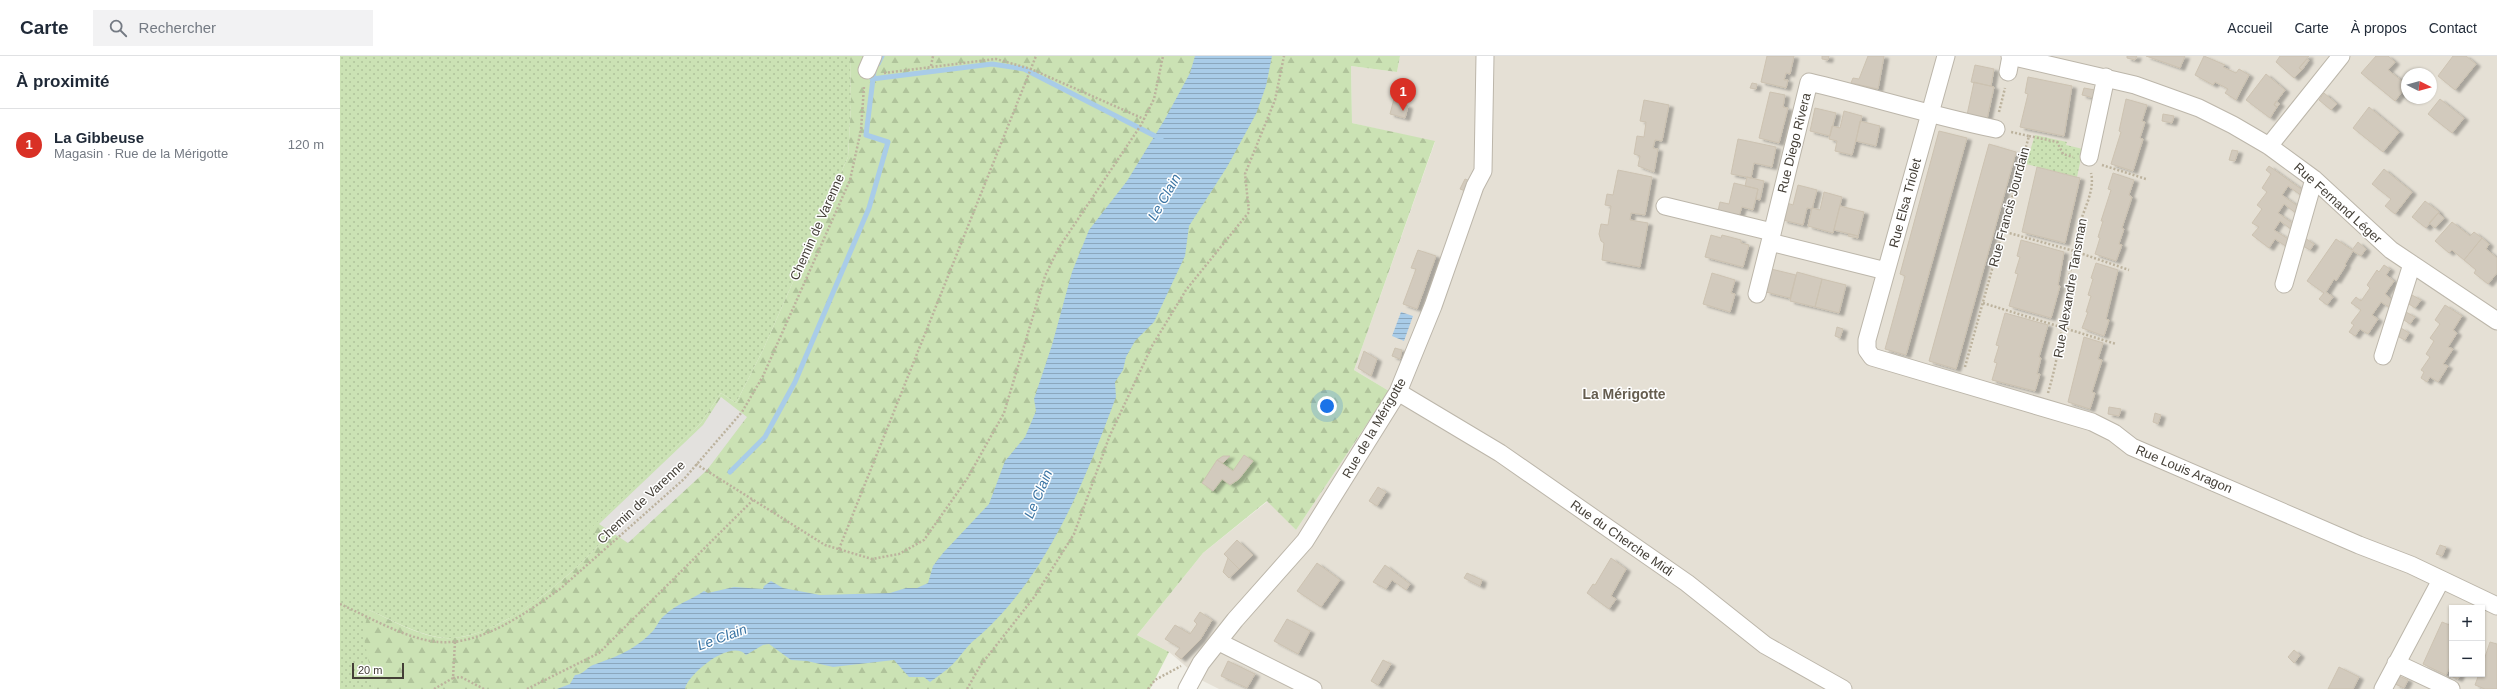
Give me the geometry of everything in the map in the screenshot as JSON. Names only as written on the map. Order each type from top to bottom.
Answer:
[{"type":"street","name":"Rue de la Mérigotte","points":[[1187,689],[1201,663],[1235,620],[1305,541],[1398,392],[1434,306],[1475,186],[1483,171],[1486,56]]},
{"type":"street","name":"Rue Elsa Triolet","points":[[1867,350],[1867,340],[1946,56]]},
{"type":"street","points":[[2269,146],[2341,56]]},
{"type":"street","name":"Rue Fernand Léger","points":[[2010,61],[2106,77],[2163,94],[2199,108],[2269,146],[2314,179],[2372,234],[2412,264],[2497,321]]},
{"type":"street","points":[[2088,159],[2106,77]]},
{"type":"street","name":"Rue Diego Rivera","points":[[1757,294],[1809,82],[1911,107],[1930,115]]},
{"type":"street","points":[[1930,115],[1996,129]]},
{"type":"street","points":[[2284,284],[2314,179]]},
{"type":"street","points":[[1665,206],[1886,271]]},
{"type":"street","points":[[2383,356],[2412,264]]},
{"type":"street","name":"Rue Louis Aragon","points":[[1867,350],[1872,357],[1879,360],[2044,406],[2101,426],[2132,447],[2359,545],[2411,565],[2497,606]]},
{"type":"street","name":"Rue du Cherche Midi","points":[[1398,392],[1500,453],[1687,583],[1765,645],[1843,689]]},
{"type":"street","points":[[2383,689],[2441,580]]},
{"type":"street","points":[[1219,642],[1314,689]]},
{"type":"street","points":[[2396,663],[2451,689]]},
{"type":"path","points":[[931,66],[933,56]]},
{"type":"path","points":[[839,549],[1036,56]]},
{"type":"path","points":[[696,464],[826,546],[872,559],[899,554],[924,540],[967,479],[1004,413],[1045,276],[1058,249],[1144,119],[1154,99],[1164,56]]},
{"type":"path","points":[[967,689],[980,666],[1035,596],[1074,534],[1110,435],[1152,346],[1186,290],[1249,212],[1245,174],[1275,100],[1284,56]]},
{"type":"path","points":[[874,66],[931,66],[996,59],[1031,69],[1144,119]]},
{"type":"path","points":[[1996,129],[2010,61]]},
{"type":"path","name":"Chemin de Varenne","points":[[340,604],[420,638],[440,642],[455,641],[490,631],[538,604],[560,589],[684,479],[740,416],[763,376],[850,180],[861,130],[863,92],[874,66]]},
{"type":"path","name":"Rue Francis Jourdain","points":[[1961,383],[2029,136],[1996,129]]},
{"type":"path","points":[[2029,136],[2057,142],[2063,154],[2088,159],[2146,179]]},
{"type":"path","name":"Rue Alexandre Tansman","points":[[2044,406],[2057,364],[2074,251],[2093,181],[2088,159]]},
{"type":"path","points":[[2002,231],[2074,251],[2129,270]]},
{"type":"path","points":[[1982,303],[2062,326],[2116,344]]},
{"type":"path","points":[[527,689],[599,653],[753,500]]},
{"type":"path","points":[[453,678],[455,641]]},
{"type":"path","points":[[1148,689],[1155,680],[1178,666],[1201,663]]},
{"type":"path","points":[[434,689],[453,678],[461,677],[484,689]]},
{"type":"shaded area","points":[[1400,56],[2497,56],[2497,689],[1219,689],[1203,681],[1169,652],[1137,635],[1203,553],[1268,501],[1296,530],[1389,391],[1354,370],[1435,142],[1352,123],[1351,66],[1397,72]]},
{"type":"shaded area","points":[[721,397],[747,417],[707,470],[628,543],[599,524],[703,425]]},
{"type":"green space","points":[[340,56],[850,56],[851,104],[848,157],[763,350],[736,403],[721,393],[701,423],[590,530],[605,539],[551,589],[505,621],[482,632],[459,637],[437,637],[411,629],[369,610],[374,689],[340,689]]},
{"type":"green space","points":[[850,56],[1400,56],[1397,72],[1351,66],[1352,123],[1435,141],[1354,370],[1389,391],[1296,530],[1267,501],[1203,553],[1137,635],[1169,652],[1150,689],[374,689],[363,633],[369,610],[410,629],[436,637],[458,637],[481,632],[505,621],[551,589],[605,539],[589,530],[701,423],[721,393],[736,403],[763,350],[848,157],[851,104]]},
{"type":"green space","points":[[2035,135],[2067,142],[2066,145],[2083,149],[2077,177],[2026,164]]},
{"type":"water","name":"Le Clain","points":[[1195,56],[1272,56],[1266,86],[1256,114],[1227,167],[1189,226],[1185,256],[1154,322],[1135,341],[1126,357],[1123,370],[1115,382],[1116,397],[1104,430],[1076,496],[1059,529],[1041,561],[1021,590],[998,618],[972,642],[952,665],[930,682],[924,677],[909,677],[894,660],[833,667],[807,661],[791,660],[769,644],[763,645],[746,655],[739,651],[730,651],[711,660],[693,675],[685,689],[557,689],[570,684],[575,675],[581,674],[593,665],[619,655],[632,648],[652,632],[669,611],[704,591],[708,593],[734,587],[763,589],[764,586],[771,581],[783,588],[820,595],[890,593],[906,588],[917,588],[928,583],[933,566],[943,553],[989,504],[1005,461],[1025,437],[1036,411],[1034,399],[1052,345],[1072,272],[1089,230],[1127,181],[1165,119],[1190,73]]},
{"type":"water","points":[[1401,312],[1413,316],[1404,341],[1392,336]]},
{"type":"building","points":[[1767,56],[1794,56],[1790,74],[1786,73],[1784,80],[1788,80],[1786,88],[1761,82]]},
{"type":"building","points":[[1822,56],[1829,56],[1828,60],[1822,59]]},
{"type":"building","points":[[1868,56],[1884,56],[1878,89],[1851,83],[1853,78],[1859,79]]},
{"type":"building","points":[[2127,56],[2137,56],[2135,60],[2127,58]]},
{"type":"building","points":[[2146,56],[2185,56],[2180,68]]},
{"type":"building","points":[[2204,56],[2225,65],[2223,67],[2236,73],[2239,69],[2249,75],[2236,100],[2225,93],[2228,89],[2215,82],[2213,85],[2195,75]]},
{"type":"building","points":[[2280,56],[2309,56],[2299,68],[2302,70],[2294,78],[2276,62]]},
{"type":"building","points":[[2376,56],[2388,56],[2395,62],[2388,70],[2401,80],[2401,93],[2395,101],[2361,73]]},
{"type":"building","points":[[2453,56],[2466,56],[2476,64],[2455,90],[2438,76]]},
{"type":"building","points":[[2307,59],[2309,60],[2302,70],[2299,68]]},
{"type":"building","points":[[1975,65],[1994,69],[1991,86],[1971,82]]},
{"type":"building","points":[[2266,74],[2285,90],[2274,105],[2277,107],[2270,118],[2246,100]]},
{"type":"building","points":[[2028,77],[2072,86],[2064,136],[2020,127],[2028,94],[2025,93]]},
{"type":"building","points":[[1974,82],[1994,87],[1987,119],[1967,115]]},
{"type":"building","points":[[1752,83],[1757,84],[1756,89],[1750,88]]},
{"type":"building","points":[[2084,88],[2095,90],[2094,98],[2082,95]]},
{"type":"building","points":[[1770,92],[1785,95],[1783,107],[1788,108],[1779,143],[1759,138]]},
{"type":"building","points":[[2324,93],[2337,104],[2331,110],[2319,100]]},
{"type":"building","points":[[1395,95],[1401,97],[1399,103],[1408,106],[1405,118],[1390,114]]},
{"type":"building","points":[[2126,99],[2147,105],[2142,121],[2145,122],[2140,138],[2143,139],[2133,171],[2111,164],[2121,132],[2119,131]]},
{"type":"building","points":[[2440,99],[2464,118],[2452,133],[2428,114]]},
{"type":"building","points":[[1644,100],[1669,105],[1662,141],[1655,140],[1653,148],[1658,149],[1654,172],[1638,166],[1640,156],[1634,154],[1637,136],[1644,137],[1646,122],[1640,121]]},
{"type":"building","points":[[2276,101],[2280,104],[2277,107],[2274,105]]},
{"type":"building","points":[[2369,107],[2399,132],[2383,152],[2353,128]]},
{"type":"building","points":[[1815,108],[1836,113],[1830,136],[1810,131]]},
{"type":"building","points":[[1844,111],[1862,116],[1852,155],[1835,151],[1837,141],[1829,139],[1832,126],[1840,128]]},
{"type":"building","points":[[2163,114],[2174,116],[2172,123],[2162,121]]},
{"type":"building","points":[[1860,121],[1880,126],[1876,146],[1856,141]]},
{"type":"building","points":[[1939,131],[1967,138],[1906,355],[1885,349],[1905,276],[1900,274]]},
{"type":"building","points":[[1738,139],[1776,147],[1772,167],[1754,163],[1751,178],[1731,174]]},
{"type":"building","points":[[1989,144],[2016,152],[1956,369],[1929,361]]},
{"type":"building","points":[[2232,150],[2238,151],[2235,161],[2229,160]]},
{"type":"building","points":[[2269,166],[2304,191],[2302,196],[2288,186],[2282,195],[2299,207],[2297,214],[2284,204],[2278,213],[2294,224],[2292,230],[2280,221],[2274,230],[2290,240],[2287,247],[2275,239],[2269,248],[2252,235],[2259,227],[2252,223],[2262,209],[2257,205],[2267,192],[2262,188],[2271,174],[2266,170]]},
{"type":"building","points":[[2037,167],[2080,178],[2065,243],[2022,232]]},
{"type":"building","points":[[2384,169],[2412,192],[2395,214],[2385,206],[2391,199],[2372,184]]},
{"type":"building","points":[[1618,170],[1652,177],[1645,215],[1631,213],[1630,220],[1648,223],[1640,267],[1602,260],[1604,243],[1601,241],[1599,234],[1601,224],[1608,225],[1611,206],[1605,205],[1607,194],[1613,195]]},
{"type":"building","points":[[2113,173],[2134,180],[2129,195],[2132,197],[2122,228],[2124,229],[2119,244],[2122,245],[2116,261],[2095,254],[2100,238],[2098,237],[2103,221],[2101,221],[2111,190],[2108,189]]},
{"type":"building","points":[[1747,177],[1764,181],[1760,200],[1756,199],[1758,189],[1745,186]]},
{"type":"building","points":[[1465,179],[1473,182],[1468,192],[1460,189]]},
{"type":"building","points":[[1734,183],[1758,189],[1753,210],[1742,207],[1739,216],[1718,211],[1720,202],[1729,204]]},
{"type":"building","points":[[1798,185],[1817,190],[1812,209],[1807,208],[1803,225],[1783,220],[1787,203],[1793,205]]},
{"type":"building","points":[[1824,192],[1842,197],[1833,233],[1808,226],[1812,208],[1820,210]]},
{"type":"building","points":[[2425,201],[2439,212],[2426,228],[2412,217]]},
{"type":"building","points":[[1840,206],[1864,212],[1858,236],[1834,230]]},
{"type":"building","points":[[2438,213],[2444,218],[2435,228],[2429,223]]},
{"type":"building","points":[[2452,222],[2470,236],[2474,232],[2482,238],[2464,260],[2452,250],[2449,253],[2435,241]]},
{"type":"building","points":[[1849,234],[1858,236],[1858,238],[1848,236]]},
{"type":"building","points":[[1711,235],[1721,238],[1722,235],[1741,240],[1741,243],[1749,245],[1743,267],[1705,257]]},
{"type":"building","points":[[2305,238],[2314,244],[2310,250],[2303,246]]},
{"type":"building","points":[[2482,238],[2489,244],[2486,249],[2497,258],[2497,273],[2488,284],[2474,273],[2476,270],[2464,260]]},
{"type":"building","points":[[2336,239],[2352,250],[2358,242],[2366,249],[2361,256],[2353,251],[2336,281],[2334,279],[2326,292],[2333,297],[2327,305],[2319,299],[2324,293],[2307,281]]},
{"type":"building","points":[[2021,240],[2064,252],[2058,285],[2060,286],[2051,318],[2009,306],[2018,274],[2015,273],[2020,257],[2017,256]]},
{"type":"building","points":[[1418,250],[1436,256],[1417,309],[1403,304],[1416,269],[1411,268]]},
{"type":"building","points":[[2096,263],[2118,270],[2106,319],[2109,320],[2104,336],[2082,328],[2088,312],[2086,312],[2091,296],[2088,295],[2093,279],[2091,278]]},
{"type":"building","points":[[2384,265],[2390,269],[2386,275],[2394,281],[2385,294],[2394,302],[2392,309],[2381,302],[2372,315],[2378,319],[2368,334],[2360,329],[2355,336],[2349,332],[2354,325],[2351,323],[2361,310],[2351,303],[2356,297],[2361,301],[2370,288],[2367,285],[2377,270],[2379,272]]},
{"type":"building","points":[[1771,269],[1796,275],[1790,298],[1766,292]]},
{"type":"building","points":[[1797,272],[1822,279],[1815,307],[1790,301]]},
{"type":"building","points":[[1712,273],[1735,280],[1731,293],[1735,294],[1730,312],[1703,304]]},
{"type":"building","points":[[1822,279],[1846,285],[1839,313],[1815,307]]},
{"type":"building","points":[[2412,295],[2421,300],[2415,308],[2409,304]]},
{"type":"building","points":[[2445,305],[2462,316],[2453,330],[2457,333],[2448,347],[2453,349],[2443,364],[2448,366],[2438,382],[2430,377],[2427,382],[2421,378],[2424,372],[2421,370],[2430,357],[2426,354],[2434,341],[2430,338],[2440,324],[2435,320]]},
{"type":"building","points":[[2406,312],[2415,317],[2410,324],[2404,320]]},
{"type":"building","points":[[2005,313],[2048,325],[2039,357],[2041,358],[2037,374],[2040,374],[2035,391],[1992,380],[1997,363],[1994,362],[1999,346],[1996,345]]},
{"type":"building","points":[[1837,327],[1843,329],[1840,338],[1835,336]]},
{"type":"building","points":[[2401,328],[2409,333],[2405,340],[2399,337]]},
{"type":"building","points":[[2084,337],[2103,343],[2098,359],[2102,360],[2092,392],[2095,393],[2090,409],[2068,402]]},
{"type":"building","points":[[1395,348],[1402,350],[1400,359],[1392,356]]},
{"type":"building","points":[[1364,351],[1377,359],[1371,376],[1358,368]]},
{"type":"building","points":[[2109,407],[2121,409],[2119,416],[2108,414]]},
{"type":"building","points":[[2155,413],[2161,415],[2158,424],[2153,422]]},
{"type":"building","points":[[1244,455],[1253,461],[1239,479],[1230,485],[1222,479],[1213,491],[1202,483],[1217,460],[1233,471]]},
{"type":"building","points":[[1223,456],[1230,456],[1223,463],[1217,460]]},
{"type":"building","points":[[1378,487],[1386,492],[1377,506],[1369,501]]},
{"type":"building","points":[[1237,540],[1253,555],[1239,569],[1224,554]]},
{"type":"building","points":[[2440,545],[2446,547],[2442,556],[2436,554]]},
{"type":"building","points":[[1228,558],[1239,569],[1229,578],[1223,572]]},
{"type":"building","points":[[1611,558],[1626,569],[1611,596],[1616,599],[1609,609],[1587,593],[1593,584],[1595,585]]},
{"type":"building","points":[[1317,563],[1340,580],[1321,607],[1297,591]]},
{"type":"building","points":[[1385,565],[1410,584],[1406,590],[1392,580],[1386,589],[1373,582]]},
{"type":"building","points":[[1467,573],[1482,580],[1480,586],[1464,578]]},
{"type":"building","points":[[1200,612],[1212,620],[1200,640],[1181,659],[1175,654],[1180,648],[1165,639],[1175,625],[1190,634],[1197,624],[1194,621]]},
{"type":"building","points":[[1287,619],[1310,631],[1298,654],[1274,641]]},
{"type":"building","points":[[2442,622],[2449,625],[2449,669],[2446,675],[2423,664]]},
{"type":"building","points":[[2490,642],[2497,644],[2497,689],[2485,689],[2475,685],[2478,677],[2485,677],[2485,657]]},
{"type":"building","points":[[2294,650],[2300,655],[2294,663],[2288,657]]},
{"type":"building","points":[[1383,660],[1391,664],[1378,685],[1371,681]]},
{"type":"building","points":[[1228,661],[1255,674],[1247,688],[1221,676]]},
{"type":"building","points":[[2339,667],[2359,677],[2353,689],[2328,689]]},
{"type":"building","points":[[2399,676],[2408,680],[2404,688],[2395,684]]},
{"type":"waterway","points":[[878,64],[882,56]]},
{"type":"waterway","points":[[872,79],[992,64],[1024,69],[1161,139]]},
{"type":"waterway","points":[[730,472],[765,437],[795,382],[869,208],[888,142],[866,135],[874,71]]},
{"type":"place","name":"La Gibbeuse","points":[[1403,111]]},
{"type":"district","name":"La Mérigotte","points":[[1624,394]]}]
